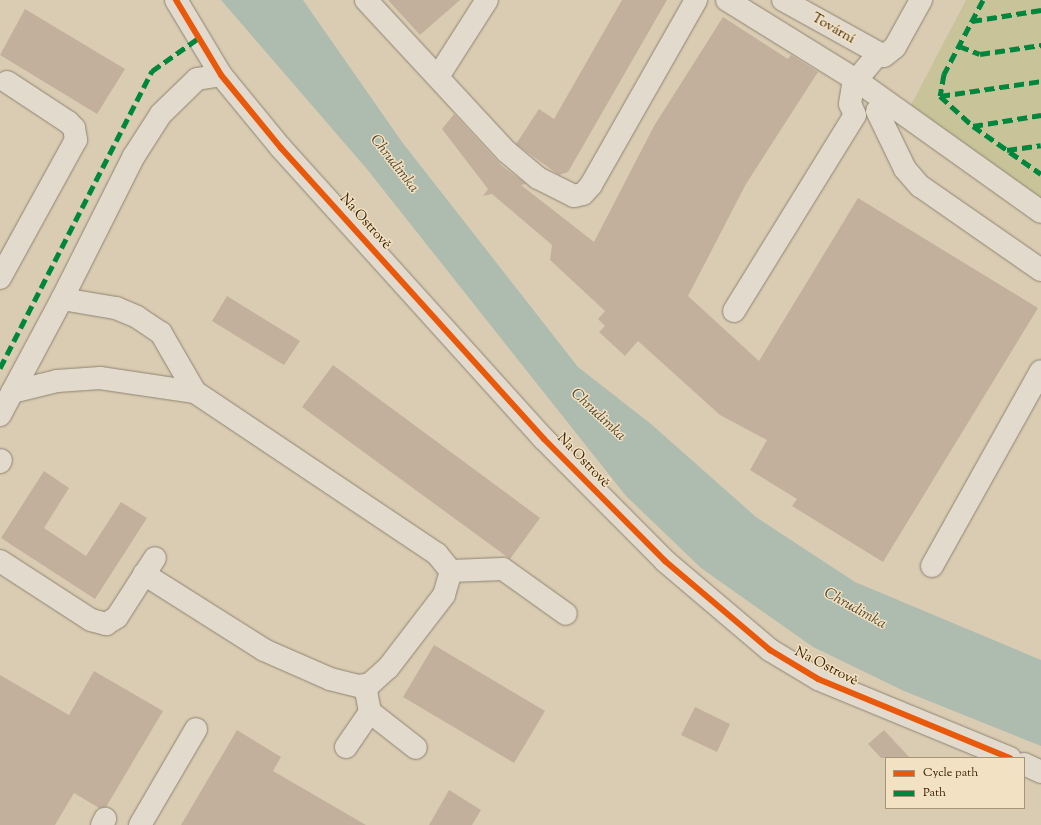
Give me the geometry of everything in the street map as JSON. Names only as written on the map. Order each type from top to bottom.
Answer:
[{"type":"street","name":"Na Ostrově","points":[[176,0],[221,75],[281,148],[544,439],[665,561],[728,616],[770,650],[818,679],[1008,757]]},
{"type":"street","points":[[366,0],[402,42],[439,75],[525,168],[554,189],[578,196],[591,185],[696,0]]},
{"type":"street","points":[[439,75],[487,0]]},
{"type":"street","points":[[727,0],[856,80],[881,106],[1041,212]]},
{"type":"street","name":"Tovární","points":[[783,0],[881,56]]},
{"type":"street","points":[[855,115],[850,102],[856,80],[881,56],[895,48],[921,0]]},
{"type":"street","points":[[0,415],[154,125],[189,84],[204,76],[221,75]]},
{"type":"street","points":[[0,278],[76,140],[74,128],[68,122],[7,82]]},
{"type":"street","points":[[855,115],[867,118],[881,106]]},
{"type":"street","points":[[881,106],[905,169],[920,186],[1041,270]]},
{"type":"street","points":[[734,311],[855,115]]},
{"type":"street","points":[[62,298],[116,308],[151,325],[168,342],[195,392]]},
{"type":"street","points":[[932,566],[1041,371]]},
{"type":"street","points":[[12,392],[57,381],[100,378],[195,392],[437,554],[451,571]]},
{"type":"street","points":[[0,562],[99,624],[112,622],[150,566],[264,650],[330,679],[365,686],[388,668],[444,595],[451,571]]},
{"type":"street","points":[[451,571],[503,569],[566,614]]},
{"type":"street","points":[[365,686],[370,712],[416,748]]},
{"type":"street","points":[[346,747],[370,712]]},
{"type":"street","points":[[140,825],[196,729]]},
{"type":"street","points":[[1025,764],[1041,772]]},
{"type":"shaded area","points":[[966,0],[1041,0],[1041,198],[911,105]]},
{"type":"water","name":"Chrudimka","points":[[221,0],[303,0],[402,142],[578,367],[651,424],[756,517],[855,582],[1041,660],[1041,746],[904,691],[813,647],[701,568],[626,496],[366,168]]},
{"type":"building","points":[[388,0],[460,0],[420,35]]},
{"type":"building","points":[[622,0],[667,0],[568,172],[559,175],[516,144],[539,109],[554,119]]},
{"type":"building","points":[[25,9],[125,69],[97,114],[0,55]]},
{"type":"building","points":[[723,17],[788,59],[791,55],[818,72],[746,184],[688,296],[759,361],[858,198],[1038,308],[883,562],[792,506],[797,499],[750,470],[767,440],[720,415],[638,341],[625,356],[599,332],[605,326],[598,319],[605,311],[550,260],[552,245],[492,194],[483,196],[488,189],[442,129],[454,114],[502,166],[526,184],[521,185],[594,242],[654,126]]},
{"type":"building","points":[[227,296],[300,341],[284,365],[212,321]]},
{"type":"building","points":[[333,365],[540,518],[510,559],[302,407]]},
{"type":"building","points":[[44,471],[69,488],[44,528],[86,556],[121,502],[147,518],[95,599],[1,538]]},
{"type":"building","points":[[434,645],[545,711],[514,763],[403,697]]},
{"type":"building","points":[[94,671],[163,711],[106,807],[99,808],[74,793],[55,825],[0,825],[0,675],[69,715]]},
{"type":"building","points":[[695,707],[730,724],[717,752],[681,735]]},
{"type":"building","points":[[237,730],[281,757],[273,771],[366,825],[181,825]]},
{"type":"building","points":[[884,730],[909,757],[881,758],[868,744]]},
{"type":"building","points":[[449,790],[481,810],[472,825],[429,825]]},
{"type":"marked path","points":[[983,0],[944,74],[940,96],[973,126],[1041,174]]},
{"type":"marked path","points":[[972,21],[1041,10]]},
{"type":"marked path","points":[[0,368],[152,71],[200,37]]},
{"type":"marked path","points":[[959,46],[980,54],[1041,45]]},
{"type":"marked path","points":[[940,96],[1041,81]]},
{"type":"marked path","points":[[973,126],[1041,115]]},
{"type":"marked path","points":[[1007,150],[1041,145]]},
{"type":"cycle path","points":[[176,0],[221,75],[281,148],[544,439],[665,561],[770,650],[818,679],[1008,757]]}]
